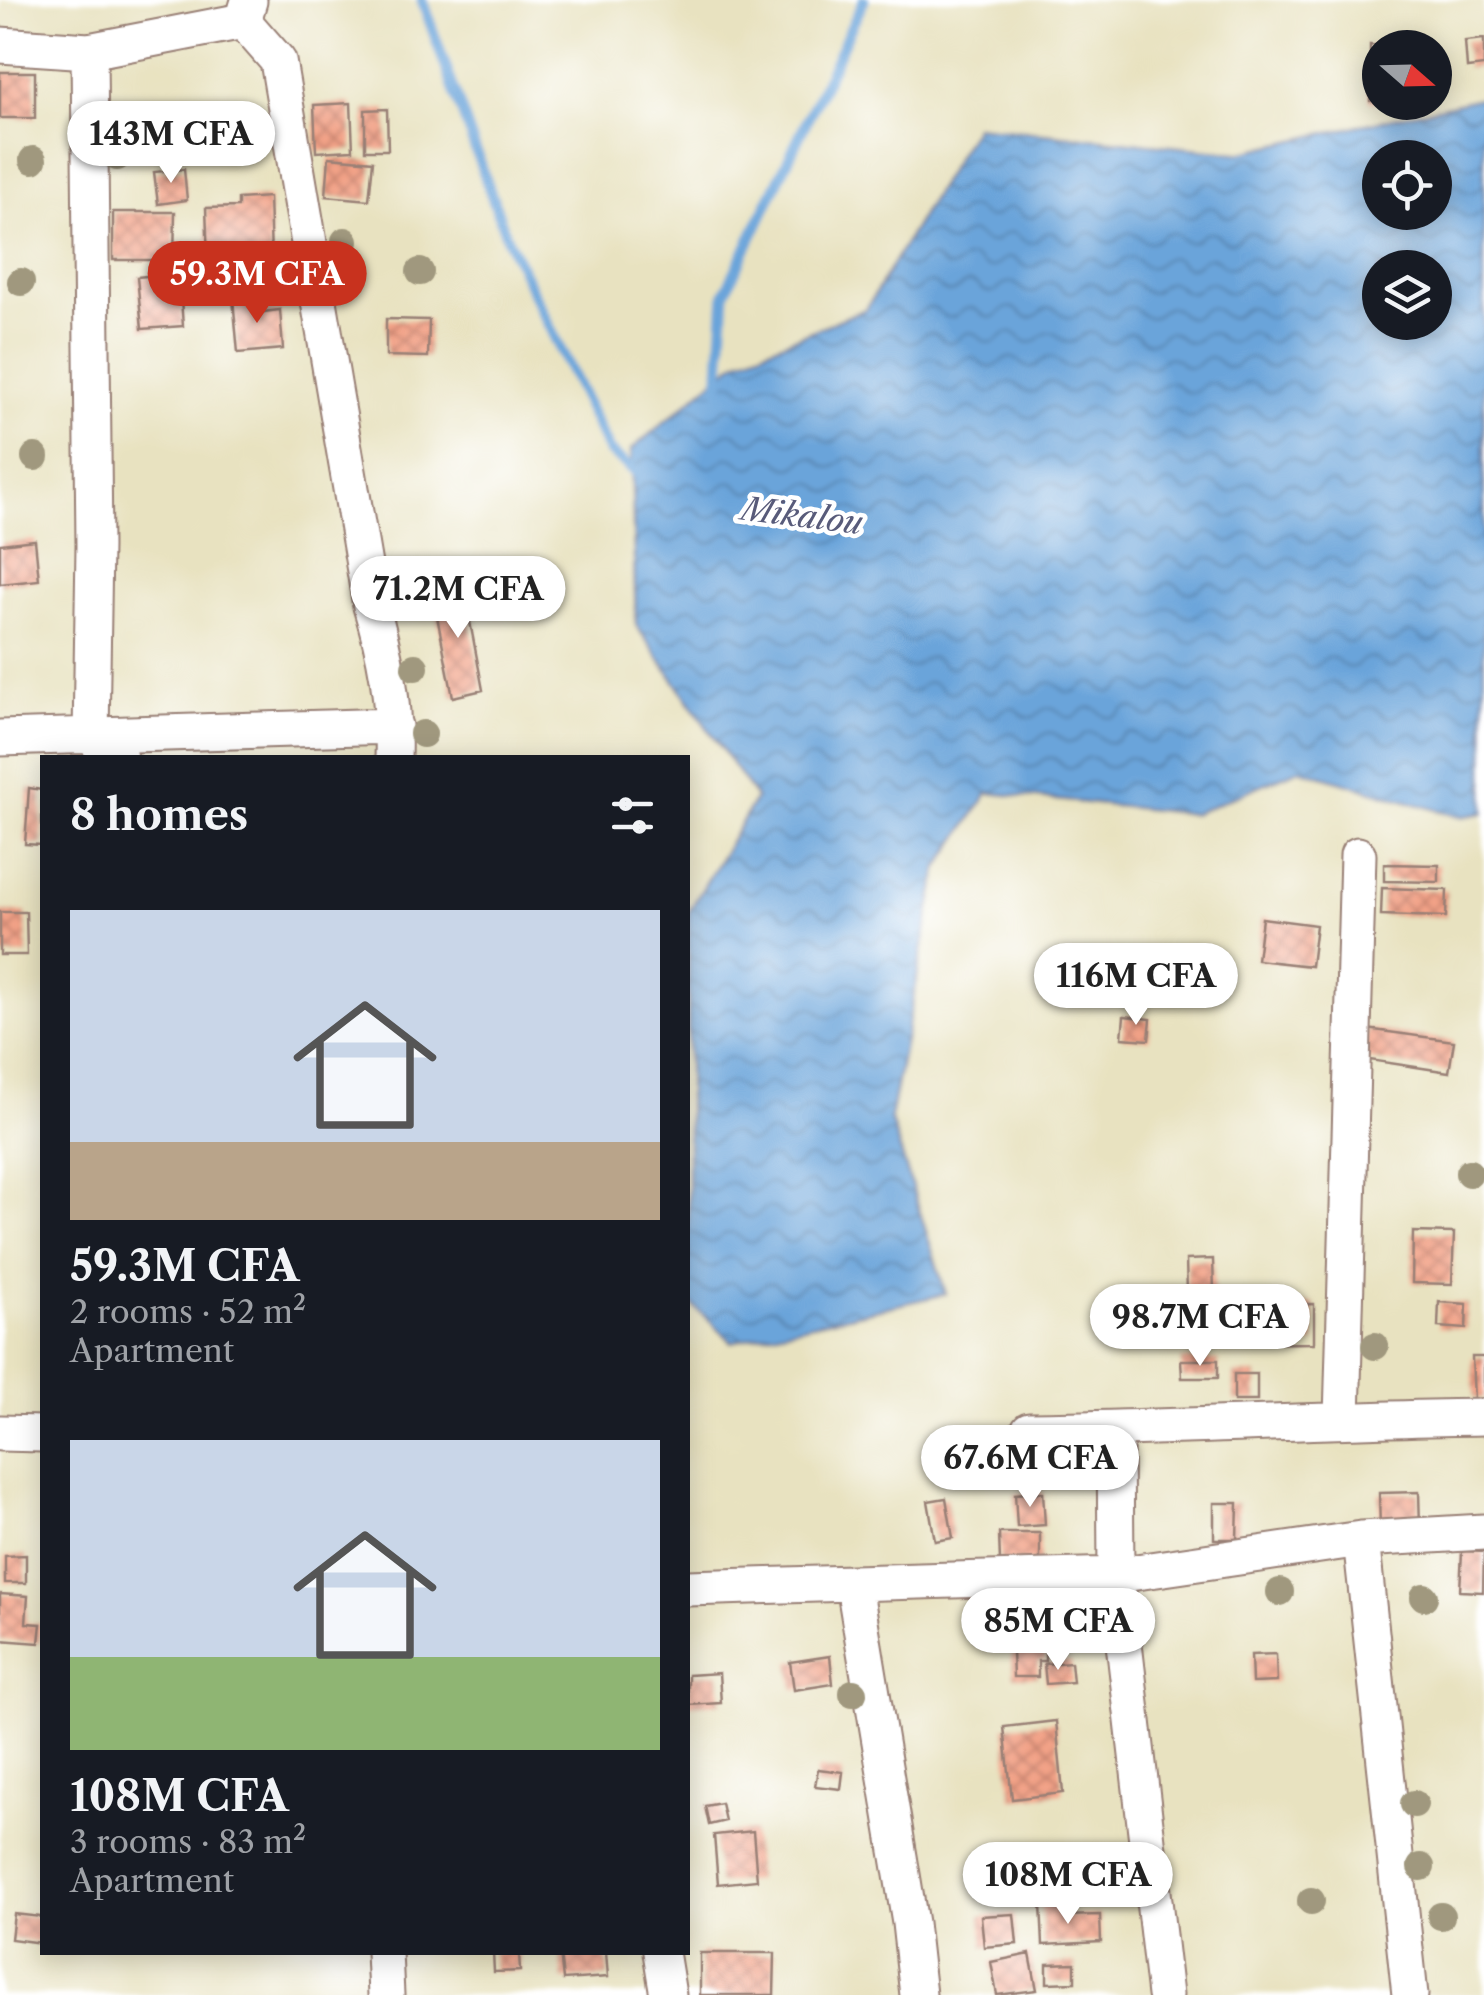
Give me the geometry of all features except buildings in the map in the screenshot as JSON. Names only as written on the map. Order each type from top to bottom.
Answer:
[{"type":"street","points":[[0,45],[90,51],[246,10],[278,61],[370,606],[383,644],[394,742],[105,747],[0,738]]},
{"type":"street","points":[[90,51],[94,546],[105,747]]},
{"type":"street","points":[[1342,1419],[1358,855]]},
{"type":"street","points":[[1029,1430],[1484,1417]]},
{"type":"street","points":[[1116,1430],[1116,1576],[1165,1995]]},
{"type":"street","points":[[0,1434],[40,1434]]},
{"type":"street","points":[[690,1588],[1116,1576],[1361,1539],[1484,1532]]},
{"type":"street","points":[[1361,1539],[1410,1995]]},
{"type":"street","points":[[854,1585],[910,1923],[918,1995]]},
{"type":"street","points":[[384,1955],[386,1995]]},
{"type":"street","points":[[661,1955],[668,1995]]},
{"type":"water","points":[[1484,97],[1484,813],[1460,817],[1299,769],[1193,814],[988,793],[938,869],[890,1118],[946,1294],[732,1342],[690,1303],[690,910],[756,798],[636,625],[631,450],[737,361],[866,309],[975,126],[1239,153],[1383,120],[1452,120],[1452,104]]},
{"type":"waterway","name":"Mikalou","points":[[422,0],[506,236],[609,451],[642,477]]},
{"type":"waterway","points":[[719,389],[725,293],[864,0]]}]
